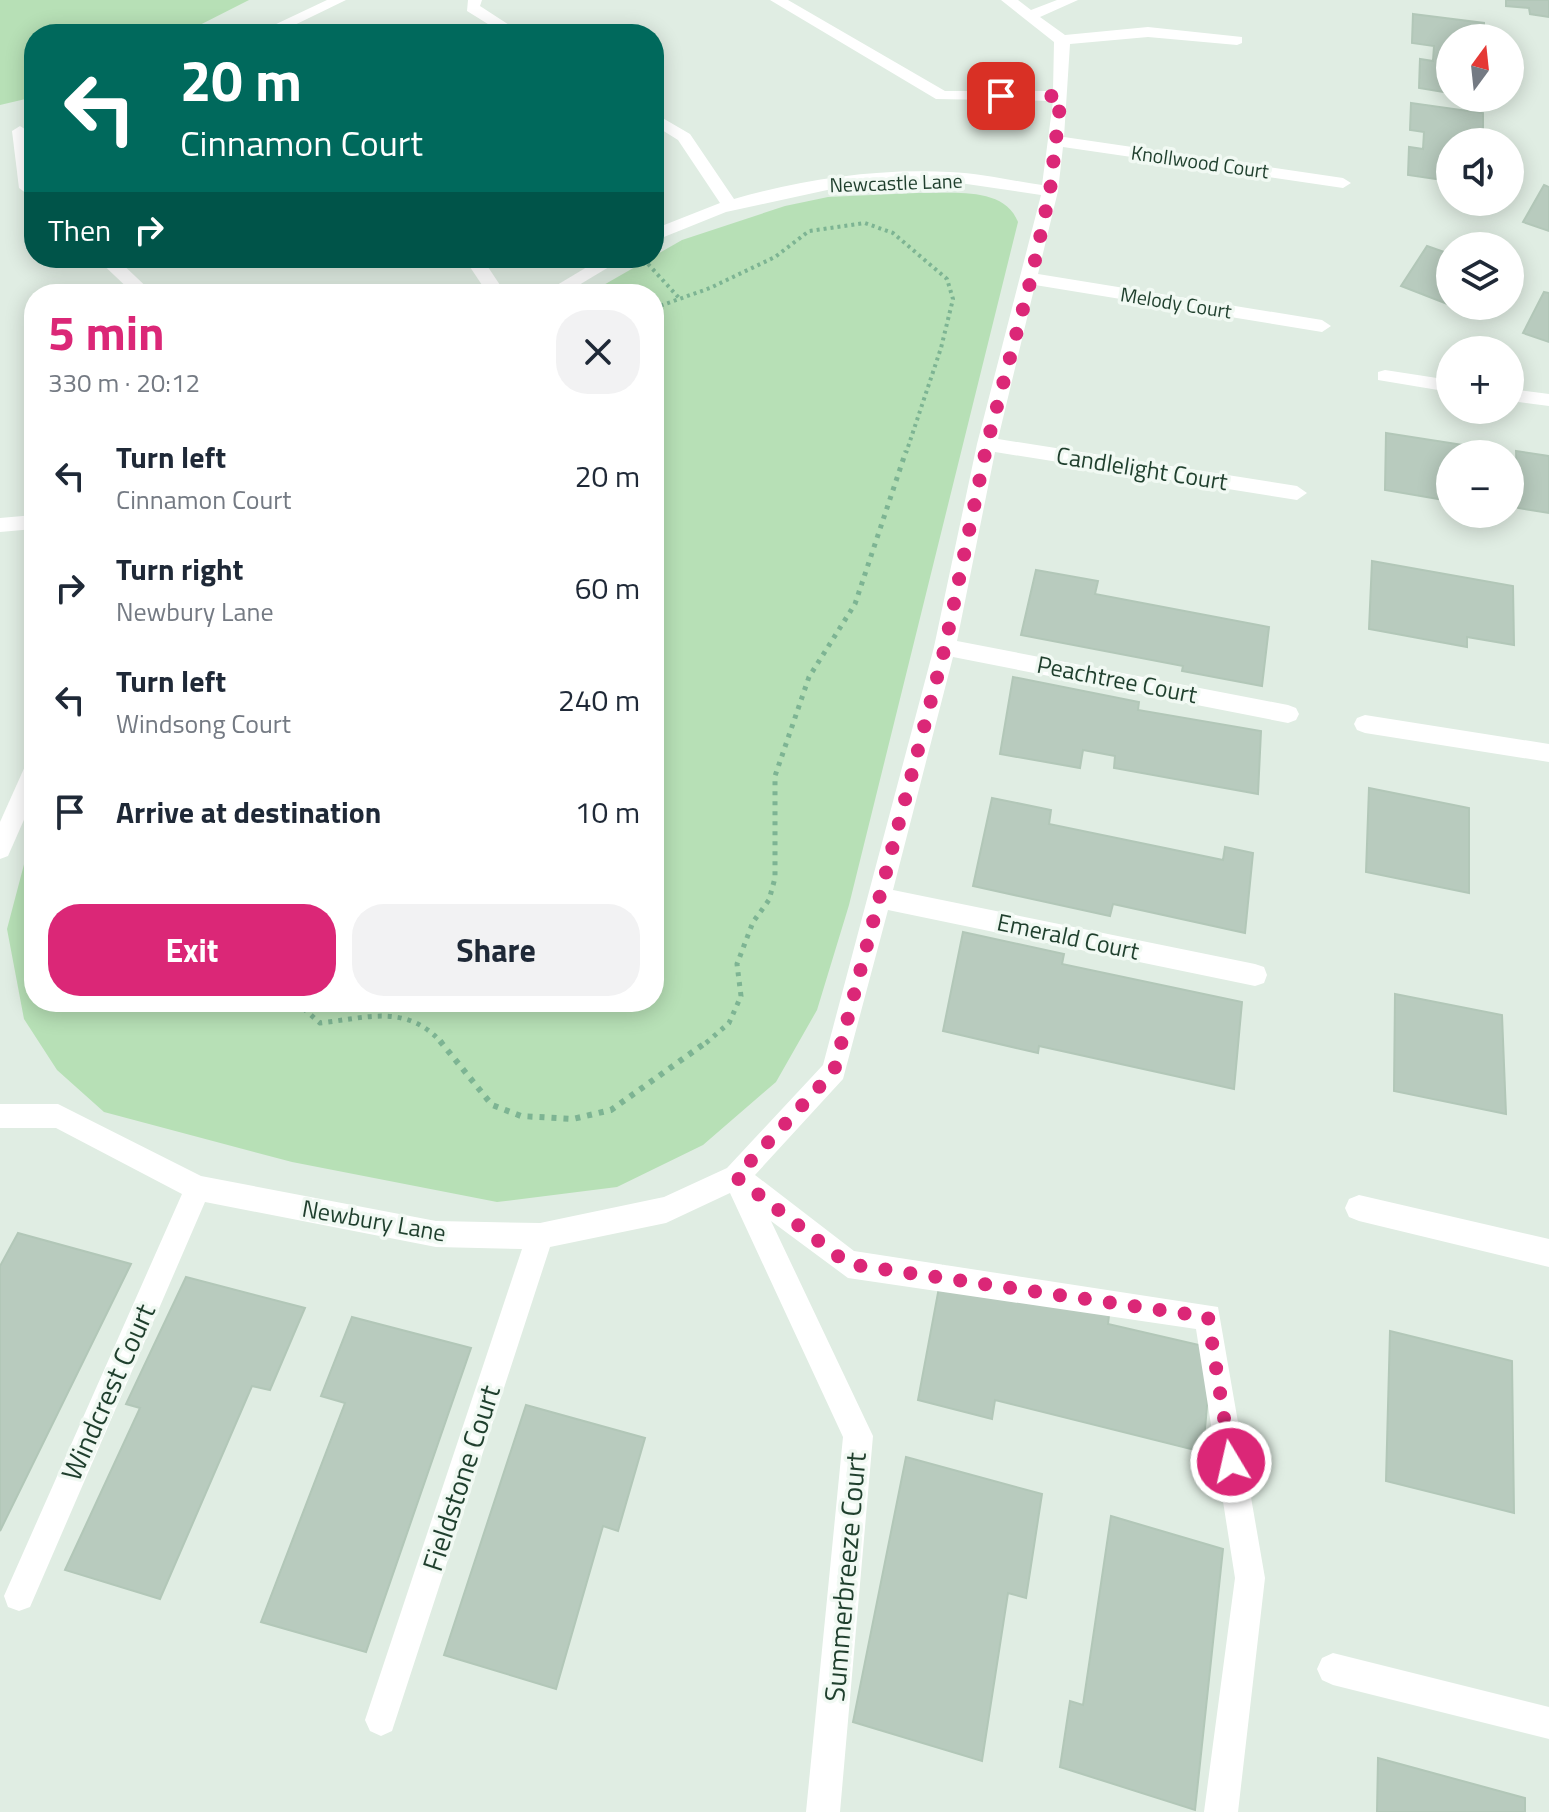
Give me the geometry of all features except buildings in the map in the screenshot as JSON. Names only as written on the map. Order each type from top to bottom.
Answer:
[{"type":"street","points":[[285,24],[339,0]]},
{"type":"street","points":[[475,0],[472,8],[498,24]]},
{"type":"street","points":[[777,0],[942,96],[1061,96]]},
{"type":"street","points":[[1008,0],[1062,40],[1148,32],[1237,40]]},
{"type":"street","points":[[1031,15],[1071,0]]},
{"type":"street","name":"Newbury Lane","points":[[0,1116],[58,1116],[198,1188],[436,1234],[540,1236],[666,1210],[736,1177],[834,1071],[945,647],[987,444],[1031,279],[1050,191],[1061,96],[1062,40]]},
{"type":"street","points":[[664,124],[684,137],[730,205]]},
{"type":"street","points":[[0,135],[24,130]]},
{"type":"street","name":"Knollwood Court","points":[[1056,141],[1343,183]]},
{"type":"street","name":"Newcastle Lane","points":[[664,231],[730,205],[840,181],[935,177],[1050,191]]},
{"type":"street","points":[[116,268],[134,284]]},
{"type":"street","points":[[569,284],[597,268]]},
{"type":"street","name":"Melody Court","points":[[1031,279],[1322,326]]},
{"type":"street","points":[[1385,376],[1436,384]]},
{"type":"street","points":[[1524,397],[1549,400]]},
{"type":"street","name":"Candlelight Court","points":[[987,444],[1297,493]]},
{"type":"street","points":[[0,525],[24,523]]},
{"type":"street","name":"Peachtree Court","points":[[945,647],[1288,714]]},
{"type":"street","points":[[1365,724],[1549,753]]},
{"type":"street","points":[[0,849],[6,822],[24,789]]},
{"type":"street","name":"Emerald Court","points":[[880,898],[1255,975]]},
{"type":"street","points":[[736,1177],[848,1264],[1208,1317],[1250,1578],[1221,1812]]},
{"type":"street","name":"Summerbreeze Court","points":[[736,1177],[858,1436],[823,1812]]},
{"type":"street","name":"Windcrest Court","points":[[19,1596],[198,1188]]},
{"type":"street","points":[[1359,1208],[1549,1253]]},
{"type":"street","name":"Fieldstone Court","points":[[381,1720],[540,1236]]},
{"type":"street","points":[[1333,1669],[1549,1723]]},
{"type":"path","points":[[307,1012],[320,1023],[398,1015],[417,1021],[439,1039],[492,1105],[521,1116],[573,1119],[611,1110],[694,1053],[729,1023],[741,996],[737,964],[753,922],[769,900],[775,878],[775,776],[809,677],[855,604],[941,348],[953,299],[947,279],[924,258],[893,233],[865,223],[809,231],[775,257],[664,305]]},
{"type":"path","points":[[651,268],[680,299]]},
{"type":"green space","points":[[0,0],[249,0],[202,24],[24,24],[24,99],[0,105]]},
{"type":"green space","points":[[974,194],[1001,202],[1011,210],[1018,222],[849,905],[817,1010],[776,1082],[703,1145],[617,1187],[497,1202],[292,1162],[104,1112],[57,1070],[24,1019],[7,929],[24,864],[24,1012],[664,1012],[664,284],[605,284],[633,268],[664,268],[664,250],[682,240],[785,206],[828,197]]},
{"type":"route","points":[[1001,96],[1061,96],[1050,191],[1031,279],[987,444],[945,647],[834,1071],[736,1177],[848,1264],[1208,1317],[1231,1462]]}]
